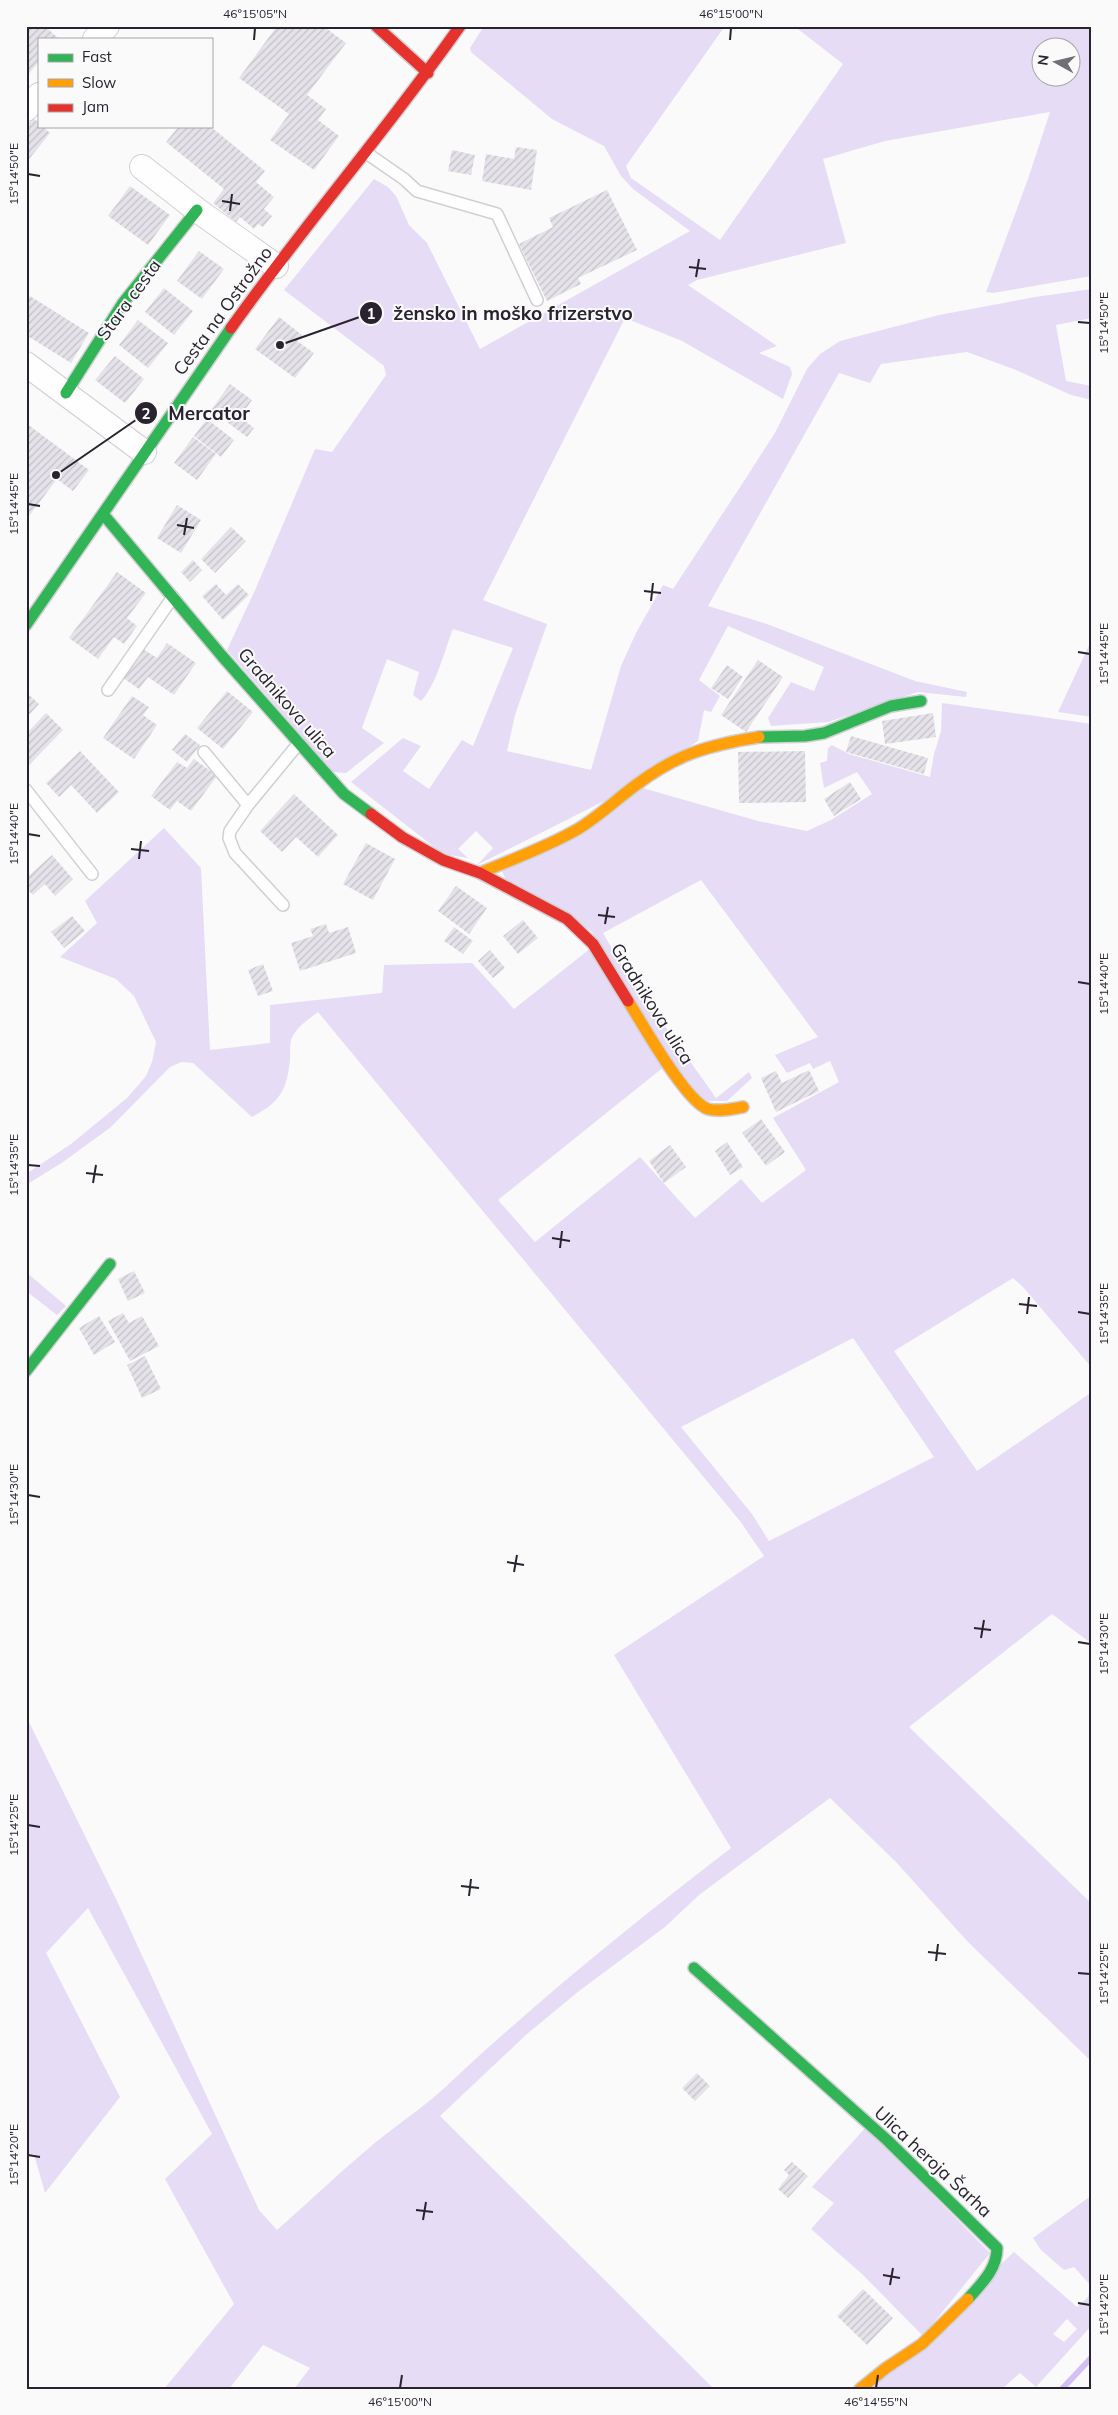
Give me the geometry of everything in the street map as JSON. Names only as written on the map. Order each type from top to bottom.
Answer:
[{"type":"street","points":[[96,38],[108,26]]},
{"type":"street","points":[[376,26],[428,73]]},
{"type":"street","name":"Cesta na Ostrožno","points":[[26,625],[144,452],[276,266],[428,73],[460,26]]},
{"type":"street","points":[[26,108],[38,96]]},
{"type":"street","points":[[142,167],[197,210],[276,266]]},
{"type":"street","name":"Stara cesta","points":[[66,393],[124,304],[197,210]]},
{"type":"street","points":[[26,364],[144,452]]},
{"type":"street","name":"Gradnikova ulica","points":[[103,514],[344,794],[402,837],[444,860],[480,873],[567,919],[593,944],[671,1069],[701,1105],[709,1109],[722,1110],[743,1107]]},
{"type":"street","points":[[480,873],[540,848],[579,828],[638,784],[683,755],[716,744],[769,735],[805,736],[824,733],[892,706],[921,701]]},
{"type":"street","points":[[26,1371],[110,1264]]},
{"type":"street","name":"Ulica heroja Šarha","points":[[694,1968],[923,2175],[997,2248],[997,2260],[990,2273],[969,2298],[922,2344],[886,2368],[860,2389]]},
{"type":"lane","points":[[365,152],[404,179],[417,191],[497,214],[537,300]]},
{"type":"lane","points":[[108,690],[173,597]]},
{"type":"lane","points":[[282,906],[231,846],[230,831],[299,743]]},
{"type":"lane","points":[[204,752],[248,806]]},
{"type":"lane","points":[[26,790],[92,874]]},
{"type":"shaded area","points":[[484,26],[725,26],[626,166],[631,178],[720,240],[843,64],[794,26],[1092,26],[1092,276],[993,293],[986,292],[1028,179],[1050,112],[885,141],[823,159],[846,243],[697,280],[688,285],[777,346],[759,353],[790,367],[792,374],[783,399],[682,341],[625,318],[483,600],[547,624],[515,715],[507,751],[591,770],[621,666],[636,633],[663,585],[673,589],[776,431],[807,369],[820,354],[840,341],[939,315],[1035,297],[1092,289],[1092,318],[1056,325],[1066,381],[1092,386],[1092,400],[1071,395],[1016,370],[967,352],[881,364],[870,383],[839,373],[708,606],[767,624],[915,681],[967,692],[966,697],[918,692],[828,722],[771,726],[768,718],[791,682],[814,691],[824,667],[728,626],[699,680],[720,696],[711,712],[704,710],[698,741],[616,795],[477,865],[493,848],[476,831],[458,849],[468,858],[443,854],[351,782],[403,738],[421,746],[403,771],[429,789],[462,740],[473,746],[513,648],[453,629],[436,677],[421,701],[413,695],[419,672],[387,659],[362,728],[384,743],[346,773],[333,772],[227,650],[256,588],[315,449],[332,452],[386,375],[384,366],[284,290],[374,179],[388,187],[396,196],[409,225],[427,243],[480,349],[690,231],[633,189],[621,176],[604,146],[552,119],[471,52],[470,48]]},
{"type":"shaded area","points":[[1092,639],[1092,717],[1058,712]]},
{"type":"shaded area","points":[[942,703],[1092,724],[1092,1368],[1023,1287],[1013,1278],[894,1351],[977,1471],[1092,1392],[1092,1644],[1052,1614],[909,1727],[1092,1904],[1092,2062],[968,1942],[896,1862],[830,1798],[699,1895],[665,1927],[579,1991],[527,2034],[440,2116],[714,2389],[294,2389],[310,2368],[263,2345],[229,2389],[164,2389],[234,2304],[165,2179],[212,2134],[88,1908],[46,1953],[120,2097],[45,2193],[34,2154],[26,2155],[26,1716],[117,1901],[259,2210],[277,2230],[363,2153],[436,2095],[556,1989],[625,1931],[731,1848],[614,1655],[764,1556],[740,1521],[318,1012],[303,1024],[293,1036],[291,1040],[289,1070],[284,1087],[276,1100],[262,1112],[252,1117],[193,1063],[182,1062],[170,1067],[111,1127],[63,1162],[26,1185],[26,1174],[71,1144],[127,1098],[146,1076],[152,1062],[156,1042],[134,996],[116,979],[60,957],[97,923],[85,901],[164,828],[201,868],[210,1050],[270,1043],[270,1005],[382,993],[384,965],[472,963],[514,1009],[591,948],[619,996],[665,1066],[498,1200],[535,1242],[640,1157],[695,1218],[741,1179],[762,1203],[806,1170],[773,1118],[839,1082],[830,1061],[813,1069],[810,1063],[787,1073],[775,1055],[818,1037],[701,880],[603,933],[619,961],[716,1098],[749,1072],[752,1078],[727,1101],[707,1101],[697,1094],[678,1073],[592,932],[569,915],[506,880],[502,871],[584,830],[639,787],[758,821],[807,831],[831,820],[872,794],[857,772],[824,788],[820,763],[827,761],[828,748],[832,745],[849,754],[930,777],[941,731]],"holes":[[[853,1338],[934,1457],[769,1541],[752,1514],[681,1427]]]},
{"type":"shaded area","points":[[26,1272],[66,1306],[57,1315],[26,1291]]},
{"type":"shaded area","points":[[866,2127],[990,2253],[923,2336],[862,2274],[811,2229],[834,2203],[812,2187]]},
{"type":"shaded area","points":[[1092,2195],[1092,2325],[1036,2387],[1020,2373],[1002,2389],[867,2389],[1014,2252],[1077,2307],[1088,2297],[1091,2286],[1074,2267],[1064,2270],[1041,2250],[1033,2238]],"holes":[[[1067,2319],[1077,2329],[1064,2342],[1053,2334]]]},
{"type":"building","points":[[26,26],[45,26],[58,38],[38,38],[38,63],[26,77]]},
{"type":"building","points":[[277,26],[323,26],[346,43],[307,95],[326,109],[318,120],[339,136],[314,170],[270,140],[289,114],[239,78]]},
{"type":"building","points":[[33,118],[38,122],[38,128],[45,128],[50,133],[26,163],[26,127]]},
{"type":"building","points":[[177,128],[212,128],[265,171],[256,182],[274,197],[264,209],[272,216],[263,227],[258,224],[254,229],[240,217],[236,222],[213,203],[224,189],[166,142]]},
{"type":"building","points":[[516,147],[537,150],[531,190],[482,181],[486,154],[514,159]]},
{"type":"building","points":[[452,150],[475,155],[471,175],[448,171]]},
{"type":"building","points":[[130,186],[170,215],[148,245],[108,216]]},
{"type":"building","points":[[607,190],[637,250],[578,278],[581,284],[547,301],[519,244],[553,227],[549,218]]},
{"type":"building","points":[[199,251],[224,269],[202,299],[177,281]]},
{"type":"building","points":[[164,288],[193,311],[174,335],[145,312]]},
{"type":"building","points":[[30,296],[89,333],[71,363],[26,335],[26,302]]},
{"type":"building","points":[[279,317],[302,335],[297,341],[314,353],[295,378],[255,349]]},
{"type":"building","points":[[138,320],[168,343],[148,368],[119,345]]},
{"type":"building","points":[[115,356],[144,379],[125,403],[95,380]]},
{"type":"building","points":[[230,384],[252,400],[240,417],[254,428],[247,437],[211,410]]},
{"type":"building","points":[[207,419],[234,440],[221,457],[194,436]]},
{"type":"building","points":[[26,423],[89,470],[73,491],[57,479],[26,520]]},
{"type":"building","points":[[193,437],[216,454],[197,480],[174,463]]},
{"type":"building","points":[[177,505],[201,520],[181,553],[157,538]]},
{"type":"building","points":[[231,527],[246,541],[215,573],[201,559]]},
{"type":"building","points":[[193,560],[202,570],[190,582],[181,572]]},
{"type":"building","points":[[117,572],[146,593],[127,618],[137,626],[124,644],[114,637],[98,659],[69,638]]},
{"type":"building","points":[[216,584],[226,595],[238,584],[249,595],[223,620],[202,596]]},
{"type":"building","points":[[167,643],[196,663],[174,695],[148,677],[139,689],[123,678],[143,649],[157,658]]},
{"type":"building","points":[[758,660],[783,677],[746,732],[721,715]]},
{"type":"building","points":[[727,665],[743,677],[728,699],[711,688]]},
{"type":"building","points":[[227,691],[253,712],[223,749],[197,728]]},
{"type":"building","points":[[26,692],[39,704],[26,718]]},
{"type":"building","points":[[132,696],[149,707],[143,715],[157,725],[134,759],[103,738]]},
{"type":"building","points":[[46,713],[63,730],[29,765],[26,762],[26,734]]},
{"type":"building","points":[[933,713],[936,737],[885,744],[882,721]]},
{"type":"building","points":[[185,734],[200,745],[187,762],[172,750]]},
{"type":"building","points":[[851,736],[928,758],[924,774],[846,752]]},
{"type":"building","points":[[80,751],[119,792],[97,813],[71,785],[59,797],[46,783]]},
{"type":"building","points":[[805,751],[806,802],[739,803],[738,752]]},
{"type":"building","points":[[194,759],[217,776],[191,811],[177,801],[170,810],[151,796],[177,762],[187,768]]},
{"type":"building","points":[[850,782],[861,799],[834,816],[824,799]]},
{"type":"building","points":[[294,794],[338,835],[318,857],[296,837],[282,852],[260,831]]},
{"type":"building","points":[[366,843],[395,859],[373,900],[343,884]]},
{"type":"building","points":[[52,855],[73,879],[55,896],[45,884],[33,895],[26,888],[26,878]]},
{"type":"building","points":[[456,886],[487,908],[469,934],[438,911]]},
{"type":"building","points":[[72,916],[85,931],[64,948],[51,932]]},
{"type":"building","points":[[523,920],[538,938],[518,954],[503,936]]},
{"type":"building","points":[[326,924],[329,933],[348,927],[356,953],[300,971],[291,943],[313,936],[310,929]]},
{"type":"building","points":[[454,927],[473,941],[463,954],[444,941]]},
{"type":"building","points":[[490,950],[505,968],[493,978],[478,961]]},
{"type":"building","points":[[263,964],[273,991],[258,996],[248,970]]},
{"type":"building","points":[[809,1070],[819,1091],[776,1112],[761,1078],[776,1071],[782,1083]]},
{"type":"building","points":[[761,1119],[785,1152],[766,1166],[742,1133]]},
{"type":"building","points":[[727,1142],[743,1167],[730,1175],[715,1151]]},
{"type":"building","points":[[670,1145],[686,1167],[664,1183],[649,1161]]},
{"type":"building","points":[[134,1271],[145,1293],[128,1301],[118,1279]]},
{"type":"building","points":[[123,1313],[129,1323],[142,1316],[159,1346],[130,1361],[108,1321]]},
{"type":"building","points":[[99,1316],[115,1342],[94,1355],[79,1328]]},
{"type":"building","points":[[145,1356],[161,1389],[142,1398],[127,1365]]},
{"type":"building","points":[[697,2073],[710,2086],[695,2101],[682,2088]]},
{"type":"building","points":[[792,2162],[808,2176],[788,2198],[778,2189],[789,2175],[784,2170]]},
{"type":"building","points":[[863,2289],[893,2318],[867,2345],[837,2316]]},
{"type":"waterway","points":[[1062,2389],[1092,2357]]},
{"type":"traffic: fast","points":[[66,393],[123,303],[197,210]]},
{"type":"traffic: fast","points":[[26,625],[231,328]]},
{"type":"traffic: fast","points":[[103,514],[222,656],[344,794],[371,814]]},
{"type":"traffic: fast","points":[[759,737],[805,736],[824,733],[891,706],[921,701]]},
{"type":"traffic: fast","points":[[26,1371],[110,1264]]},
{"type":"traffic: fast","points":[[694,1968],[887,2140],[997,2248],[992,2269],[968,2299]]},
{"type":"traffic: slow","points":[[480,873],[542,847],[578,829],[651,774],[680,758],[724,744],[759,737]]},
{"type":"traffic: slow","points":[[628,1001],[677,1078],[699,1103],[708,1109],[717,1110],[743,1107]]},
{"type":"traffic: slow","points":[[860,2389],[886,2368],[922,2344],[968,2299]]},
{"type":"traffic: jam","points":[[376,26],[428,73]]},
{"type":"traffic: jam","points":[[231,328],[287,252],[404,103],[460,26]]},
{"type":"traffic: jam","points":[[371,814],[402,837],[443,860],[480,873],[567,919],[593,944],[628,1001]]},
{"type":"place","name":"žensko in moško frizerstvo","points":[[280,345]]},
{"type":"place","name":"Mercator","points":[[56,475]]}]
